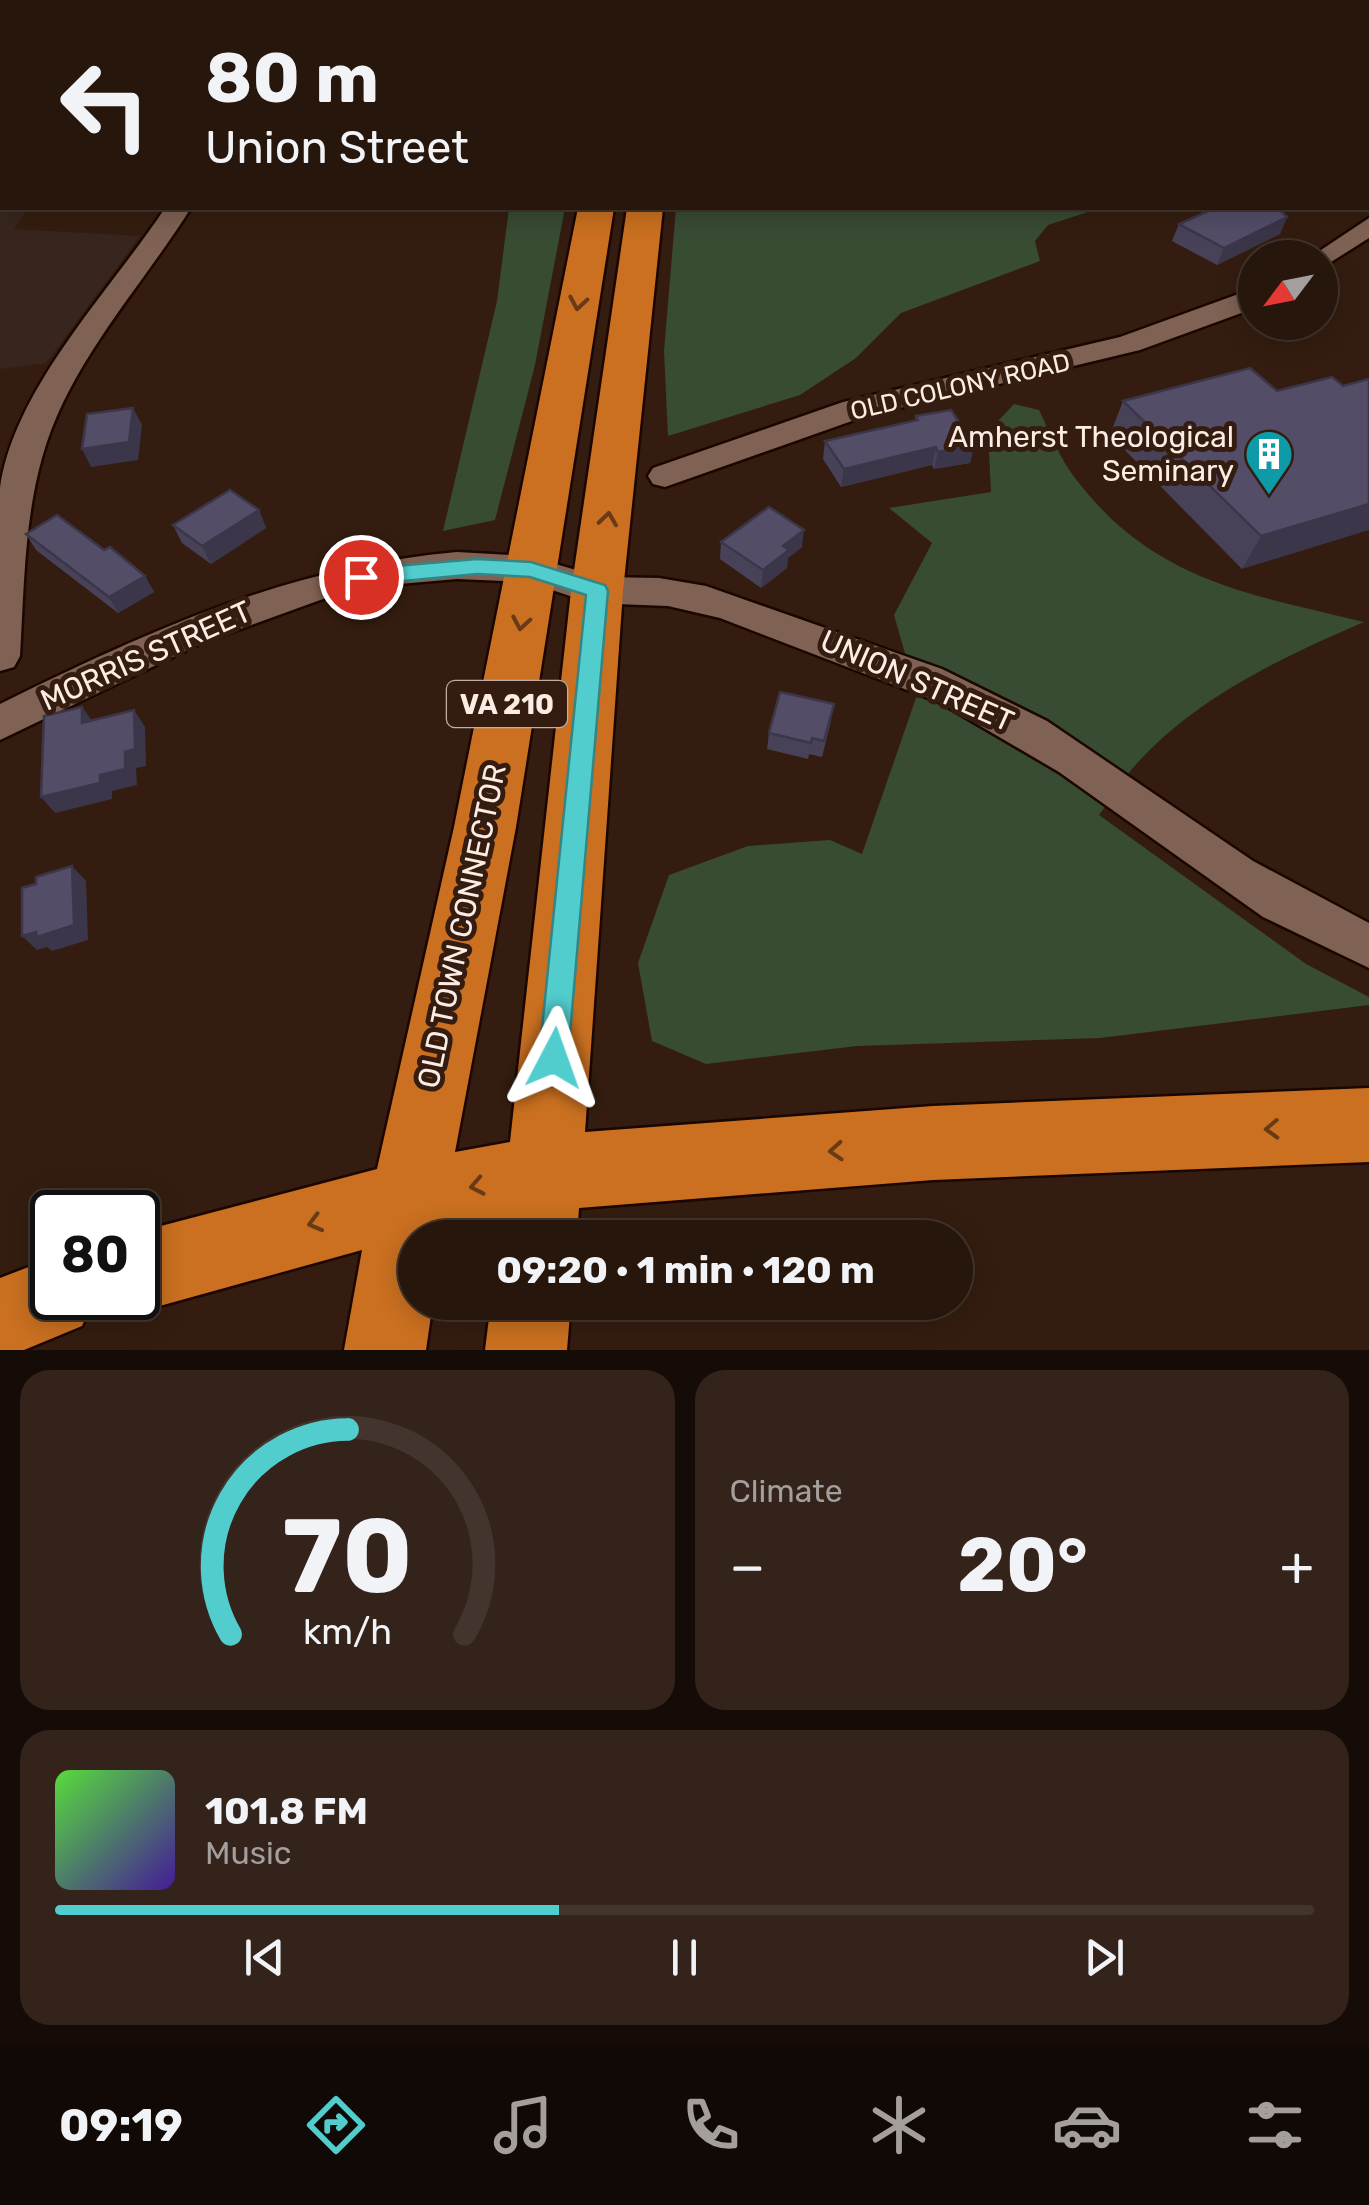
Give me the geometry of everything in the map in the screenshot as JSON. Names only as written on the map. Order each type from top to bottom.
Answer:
[{"type":"highway","name":"OLD TOWN CONNECTOR","points":[[385,1350],[428,1090],[486,826],[596,210]]},
{"type":"highway","name":"VA 210","points":[[541,1206],[597,591],[646,210]]},
{"type":"highway","points":[[160,1266],[410,1199],[541,1206],[933,1143],[1369,1125]]},
{"type":"highway","points":[[0,1319],[30,1307]]},
{"type":"highway","points":[[526,1350],[529,1320]]},
{"type":"street","points":[[0,656],[12,517],[36,428],[69,366],[177,210]]},
{"type":"street","points":[[1338,248],[1369,226]]},
{"type":"street","name":"OLD COLONY ROAD","points":[[666,476],[870,405],[1157,340],[1238,305]]},
{"type":"street","name":"MORRIS STREET","points":[[0,723],[193,629],[280,597],[361,577],[414,570],[531,570]]},
{"type":"street","name":"UNION STREET","points":[[531,570],[597,591],[666,592],[749,612],[968,696],[1031,732],[1292,910],[1369,946]]},
{"type":"shaded area","points":[[0,210],[27,210],[14,229],[140,236],[46,363],[0,369]]},
{"type":"green space","points":[[509,210],[565,210],[535,365],[495,520],[443,531],[497,301]]},
{"type":"green space","points":[[676,210],[1094,210],[1048,225],[1035,241],[1040,261],[901,313],[856,358],[800,395],[668,436],[664,351]]},
{"type":"green space","points":[[1014,404],[1039,410],[1075,478],[1136,540],[1169,561],[1241,591],[1364,622],[1245,679],[1190,715],[1135,765],[1099,815],[1306,964],[1369,997],[1369,1005],[1100,1038],[857,1046],[706,1064],[652,1041],[638,963],[669,875],[748,846],[830,840],[862,854],[917,695],[894,615],[932,543],[889,508],[991,492],[988,432]]},
{"type":"building","points":[[1210,210],[1280,210],[1287,217],[1238,240],[1224,248],[1179,224]]},
{"type":"building","name":"Amherst Theological Seminary","points":[[1250,368],[1277,391],[1332,377],[1343,386],[1369,379],[1369,504],[1261,536],[1123,401]]},
{"type":"building","points":[[133,408],[129,442],[82,449],[87,414]]},
{"type":"building","points":[[951,410],[974,445],[938,452],[936,447],[844,469],[825,441],[918,420],[916,416]]},
{"type":"building","points":[[230,490],[259,510],[202,546],[173,525]]},
{"type":"building","points":[[769,507],[804,530],[783,546],[789,550],[763,570],[721,542]]},
{"type":"building","points":[[57,515],[104,550],[110,547],[145,576],[109,597],[26,534]]},
{"type":"building","points":[[780,692],[834,704],[824,741],[812,738],[811,743],[769,733]]},
{"type":"building","points":[[82,707],[82,723],[134,710],[135,749],[125,752],[125,769],[100,775],[100,783],[41,797],[44,716]]},
{"type":"building","points":[[72,866],[74,925],[37,937],[36,932],[22,936],[22,888],[36,884],[36,877]]},
{"type":"place","name":"Amherst Theological Seminary","points":[[1269,496]]},
{"type":"route","points":[[361,577],[477,566],[531,570],[597,591],[554,1058]]}]
